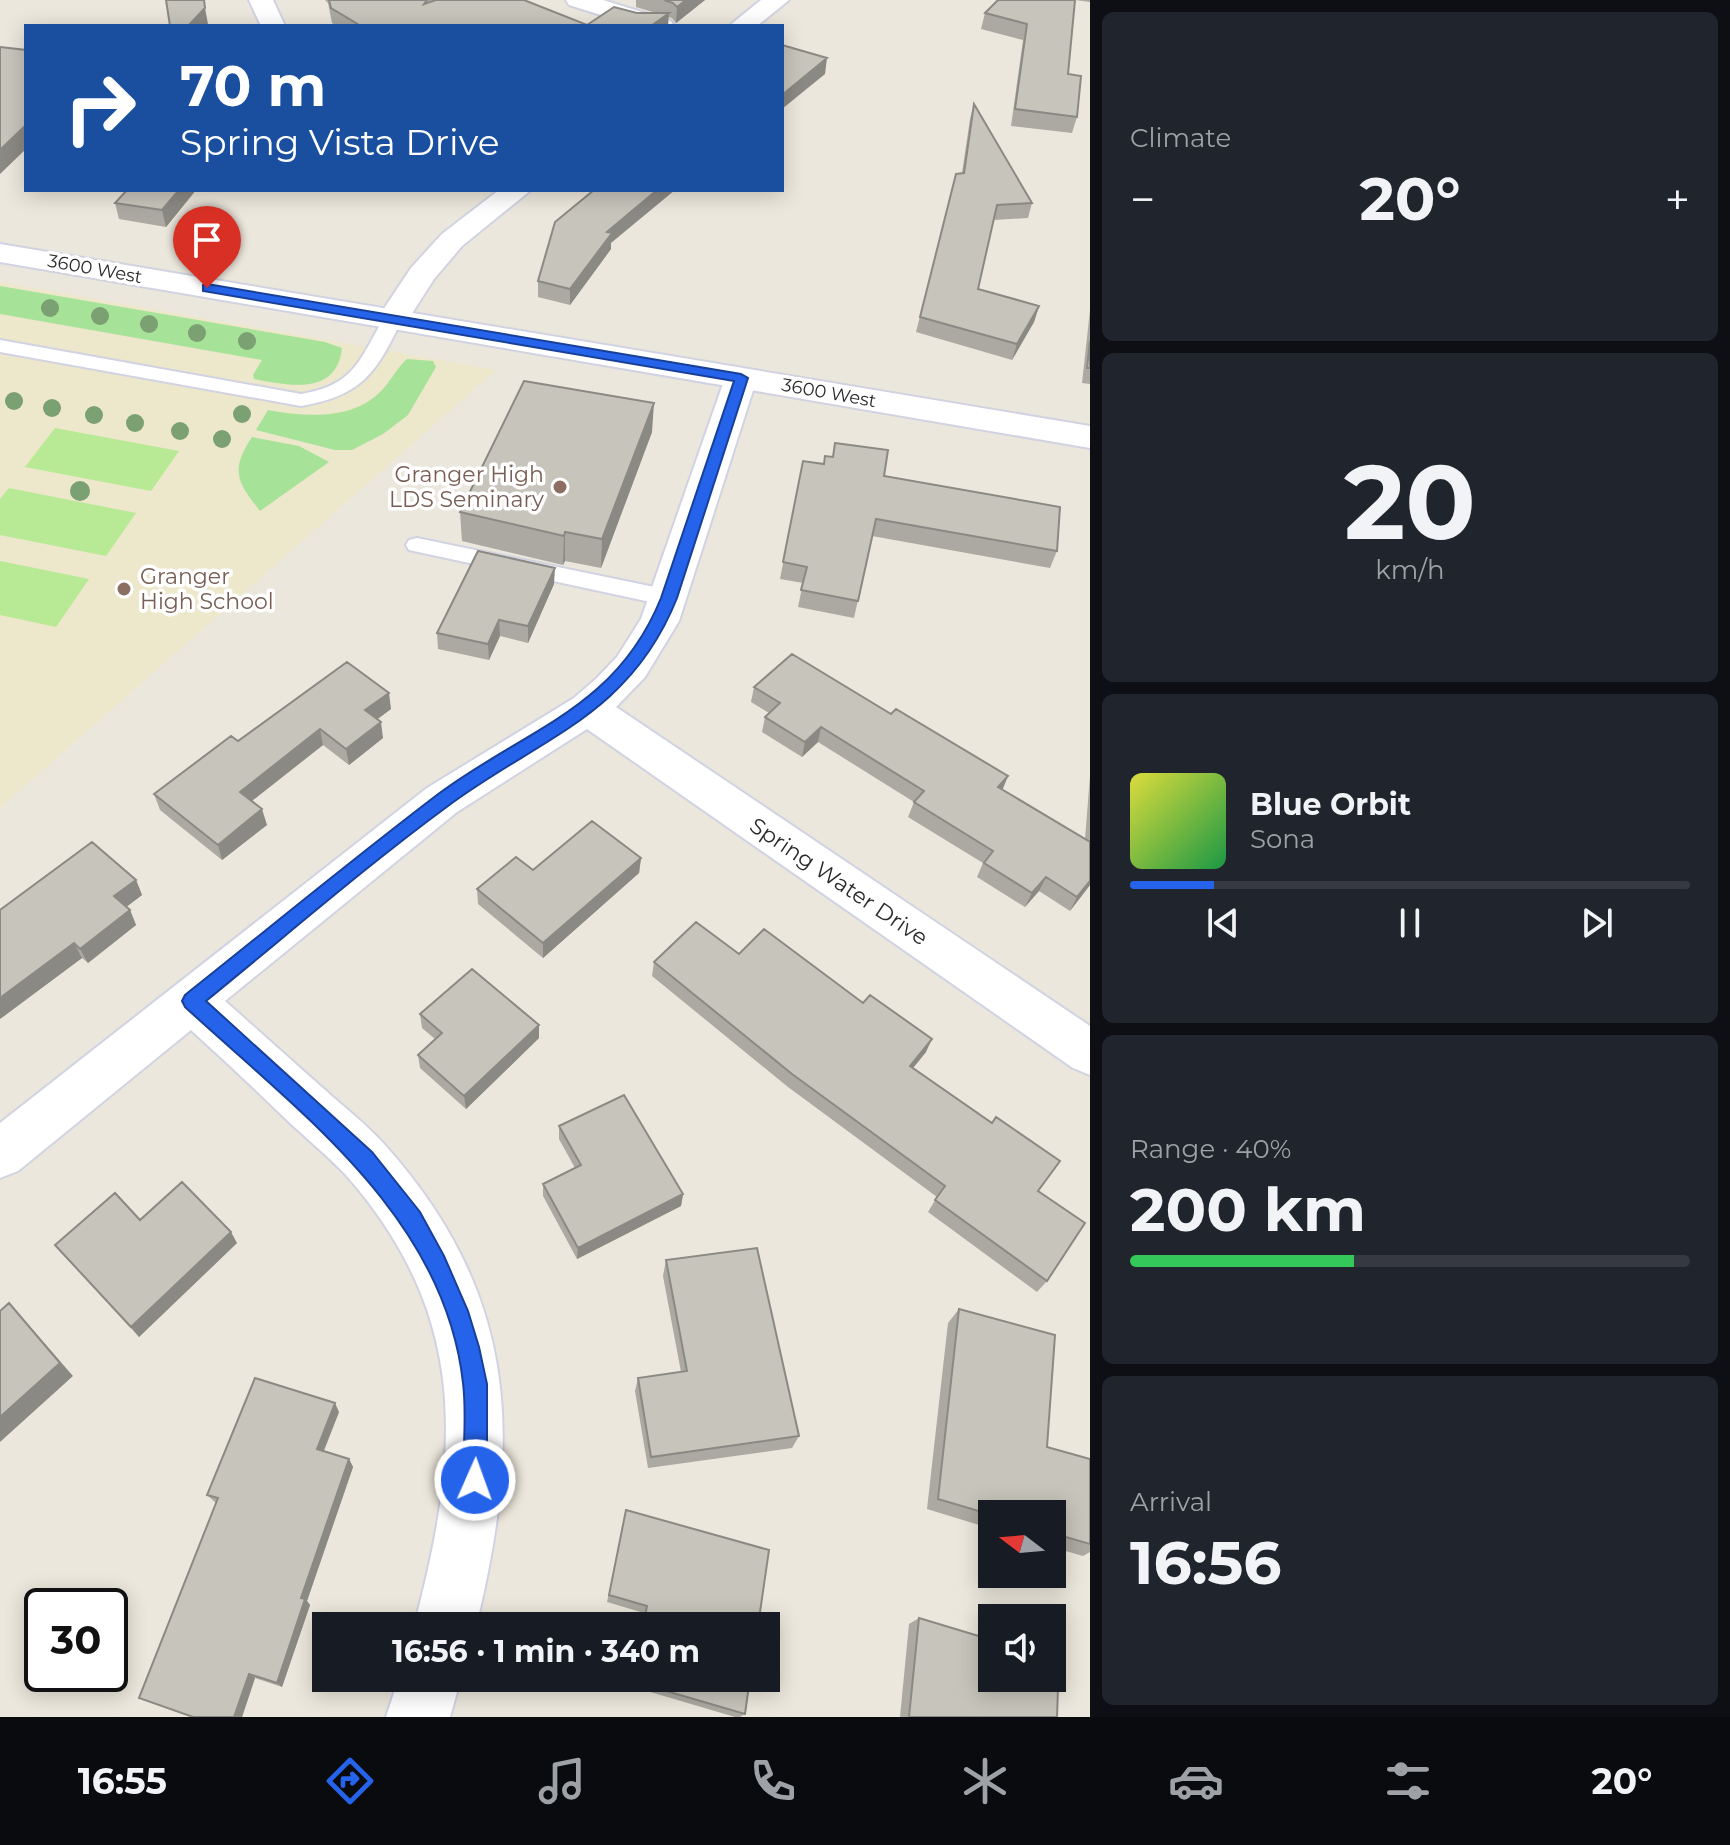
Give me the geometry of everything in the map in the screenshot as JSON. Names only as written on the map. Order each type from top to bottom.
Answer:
[{"type":"street","points":[[261,0],[272,24]]},
{"type":"street","points":[[578,0],[656,24]]},
{"type":"street","points":[[744,24],[777,0]]},
{"type":"street","points":[[393,319],[422,274],[444,248],[469,224],[514,192]]},
{"type":"street","name":"3600 West","points":[[0,253],[1090,437]]},
{"type":"street","points":[[0,1154],[442,800],[588,709],[631,667],[660,621],[669,598],[741,378]]},
{"type":"street","name":"Spring Water Drive","points":[[588,709],[1090,1053]]},
{"type":"street","points":[[192,1001],[373,1169],[413,1220],[457,1311],[475,1384],[477,1429],[475,1480],[448,1612]]},
{"type":"street","points":[[418,1717],[426,1692]]},
{"type":"lane","points":[[0,346],[301,400],[328,397],[349,386],[370,363],[393,319]]},
{"type":"lane","points":[[417,545],[669,598]]},
{"type":"shaded area","name":"Granger High School","points":[[0,282],[496,370],[0,808]]},
{"type":"green space","points":[[0,286],[325,342],[342,348],[338,364],[331,374],[320,381],[295,385],[254,379],[253,375],[262,360],[0,314]]},
{"type":"green space","points":[[407,359],[433,361],[436,367],[408,415],[383,434],[352,450],[335,450],[256,430],[268,410],[313,415],[344,412],[358,407],[383,389]]},
{"type":"green space","points":[[55,428],[179,451],[151,491],[25,467]]},
{"type":"green space","points":[[252,437],[299,446],[329,462],[260,511],[239,476],[241,458]]},
{"type":"green space","points":[[9,488],[136,513],[106,556],[0,535],[0,499]]},
{"type":"green space","points":[[0,561],[89,579],[56,627],[0,615]]},
{"type":"building","points":[[166,0],[204,0],[205,8],[190,24],[170,24]]},
{"type":"building","points":[[329,0],[427,0],[424,4],[436,0],[524,0],[584,24],[358,24],[331,8]]},
{"type":"building","points":[[664,0],[686,0],[677,7]]},
{"type":"building","points":[[998,0],[1075,0],[1068,74],[1081,76],[1077,117],[1015,109],[1027,24],[985,13]]},
{"type":"building","points":[[614,7],[637,13],[669,13],[654,24],[588,24]]},
{"type":"building","points":[[784,46],[827,58],[784,93]]},
{"type":"building","points":[[0,47],[24,50],[24,127],[0,150]]},
{"type":"building","points":[[974,104],[1032,203],[997,205],[978,289],[1039,306],[1017,344],[920,317],[956,174],[964,173]]},
{"type":"building","points":[[125,192],[177,192],[162,210],[115,203]]},
{"type":"building","points":[[592,192],[655,192],[607,232],[612,233],[570,289],[538,281],[555,222]]},
{"type":"building","points":[[1090,341],[1090,368],[1087,368]]},
{"type":"building","name":"Granger High LDS Seminary","points":[[524,381],[654,403],[602,539],[565,532],[564,536],[460,512]]},
{"type":"building","points":[[835,443],[888,450],[884,476],[1060,507],[1057,551],[876,519],[858,601],[801,590],[807,567],[783,562],[803,461],[824,464],[825,456],[833,457]]},
{"type":"building","points":[[478,551],[555,568],[528,626],[499,620],[488,644],[437,633]]},
{"type":"building","points":[[792,654],[891,714],[896,709],[1008,776],[998,787],[1090,842],[1090,881],[1077,897],[1046,877],[1032,893],[984,863],[993,851],[914,802],[924,791],[821,727],[805,742],[765,717],[780,703],[754,687]]},
{"type":"building","points":[[347,662],[389,693],[365,710],[381,722],[346,749],[320,729],[240,792],[262,809],[218,845],[154,794],[231,736],[238,741]]},
{"type":"building","points":[[592,821],[641,858],[543,943],[477,889],[516,857],[533,870]]},
{"type":"building","points":[[92,842],[136,880],[114,896],[130,910],[80,949],[74,943],[0,998],[0,910]]},
{"type":"building","points":[[696,922],[739,954],[764,929],[863,1003],[870,995],[932,1039],[910,1066],[992,1123],[996,1117],[1060,1161],[1038,1191],[1085,1223],[1047,1281],[935,1200],[945,1186],[792,1074],[654,962]]},
{"type":"building","points":[[472,969],[539,1025],[464,1096],[418,1055],[442,1033],[420,1014]]},
{"type":"building","points":[[624,1095],[683,1194],[578,1248],[543,1184],[581,1165],[559,1126]]},
{"type":"building","points":[[182,1182],[231,1232],[131,1327],[55,1245],[115,1193],[140,1220]]},
{"type":"building","points":[[757,1248],[799,1436],[651,1457],[638,1378],[687,1371],[666,1260]]},
{"type":"building","points":[[9,1303],[60,1363],[0,1417],[0,1311]]},
{"type":"building","points":[[959,1309],[1055,1335],[1047,1447],[1090,1459],[1090,1544],[1066,1537],[1066,1500],[978,1500],[978,1511],[938,1499]]},
{"type":"building","points":[[255,1378],[335,1403],[317,1449],[349,1459],[301,1598],[305,1599],[277,1683],[249,1674],[234,1717],[193,1717],[139,1698],[218,1498],[207,1495]]},
{"type":"building","points":[[626,1510],[769,1550],[760,1612],[646,1612],[647,1606],[609,1595]]},
{"type":"building","points":[[919,1618],[978,1636],[978,1692],[1058,1692],[1057,1717],[909,1717]]},
{"type":"building","points":[[670,1692],[748,1692],[745,1714]]},
{"type":"place","name":"Granger High LDS Seminary","points":[[560,487]]},
{"type":"place","name":"Granger High School","points":[[124,589]]},
{"type":"route","points":[[207,288],[741,378],[669,598],[660,621],[631,667],[588,709],[442,800],[192,1001],[365,1159],[413,1220],[437,1264],[468,1347],[475,1384],[475,1480]]}]
